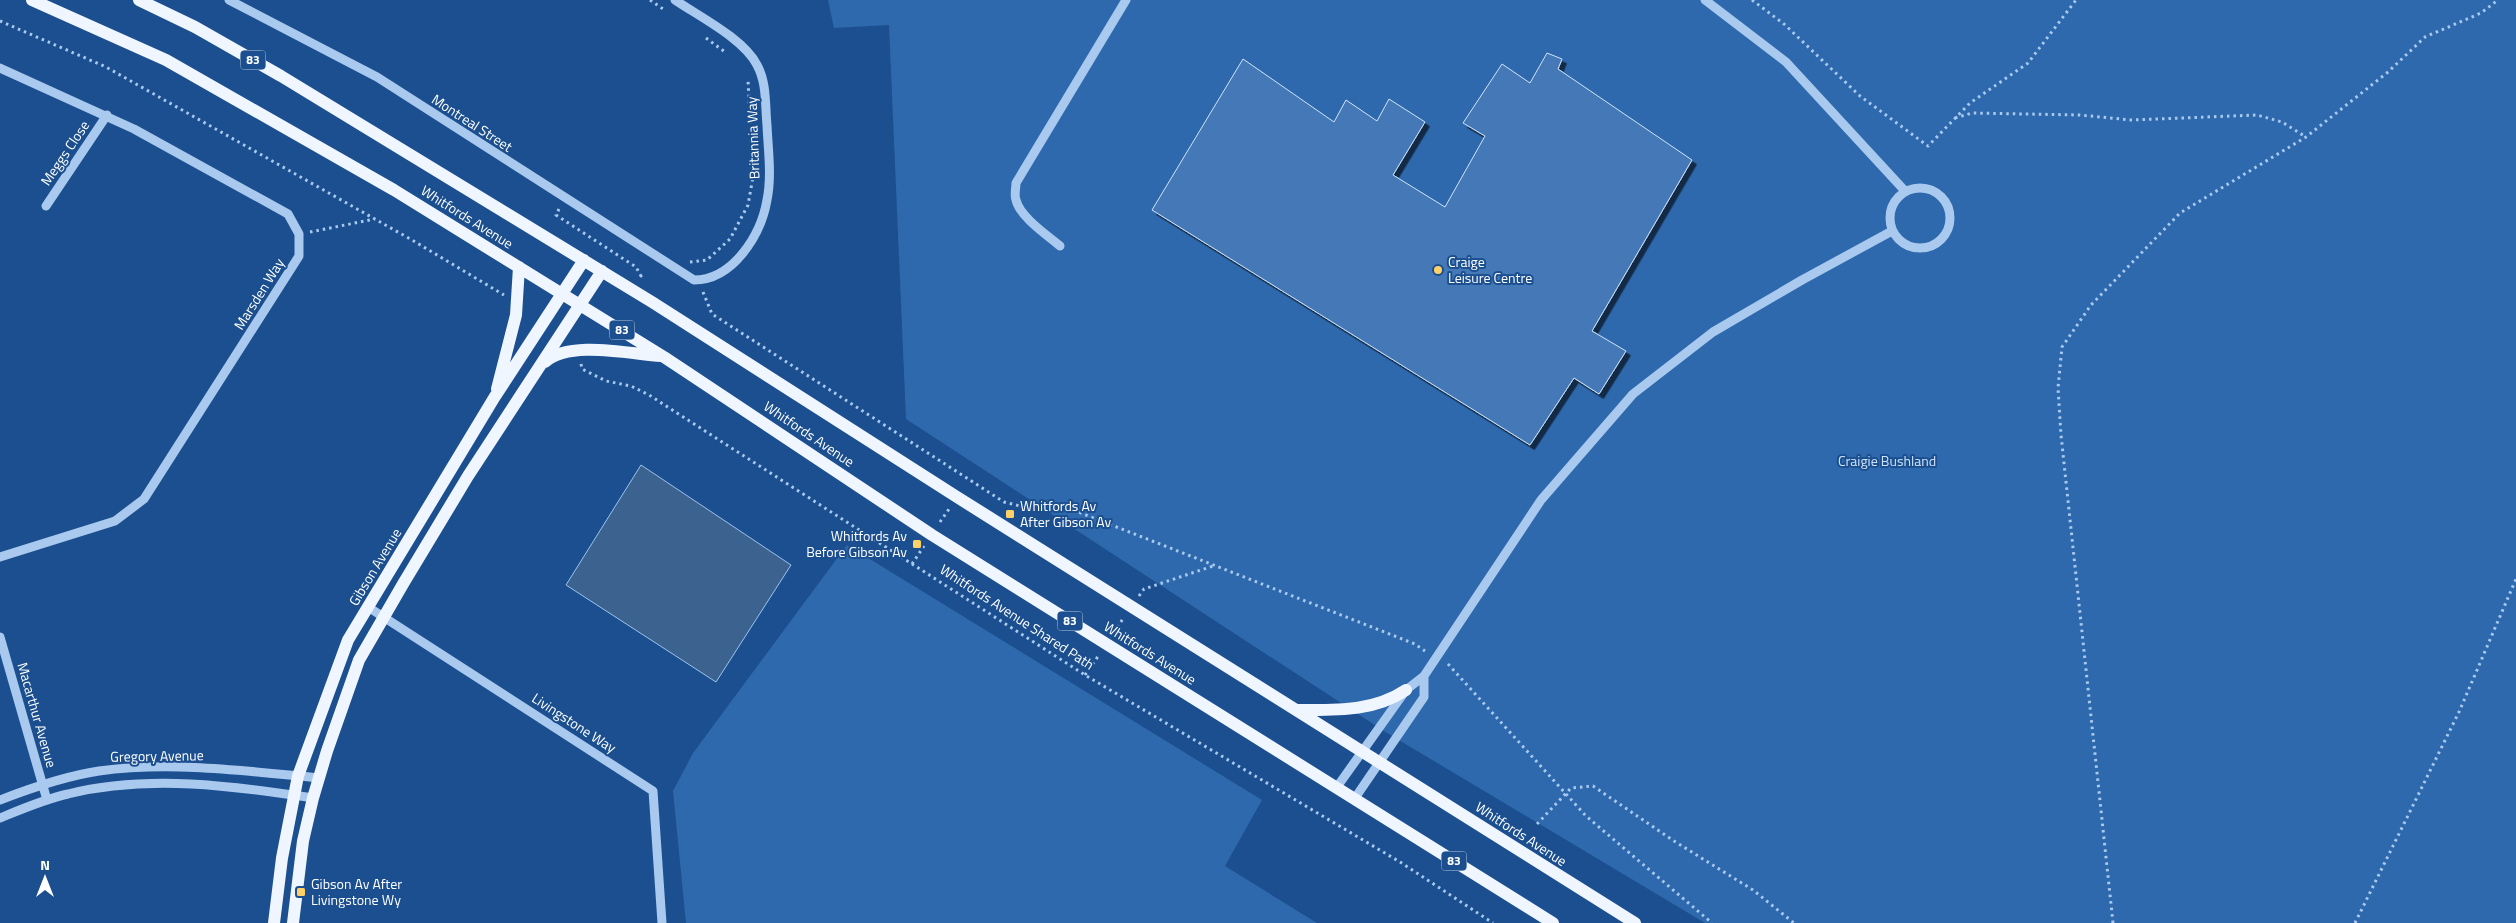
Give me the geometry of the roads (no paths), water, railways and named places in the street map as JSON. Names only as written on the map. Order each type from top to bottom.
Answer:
[{"type":"main road","name":"Whitfords Avenue","points":[[32,0],[166,60],[226,92],[314,146],[394,190],[664,357],[932,535],[1553,923]]},
{"type":"main road","name":"Whitfords Avenue","points":[[139,0],[194,27],[290,81],[602,271],[1635,923]]},
{"type":"main road","name":"Gibson Avenue","points":[[274,923],[282,858],[298,776],[348,640],[494,398],[584,260]]},
{"type":"main road","points":[[494,398],[516,315],[518,267]]},
{"type":"main road","points":[[293,923],[302,847],[313,798],[359,660],[468,476],[602,271]]},
{"type":"main road","points":[[538,368],[552,355],[582,349],[664,357]]},
{"type":"main road","points":[[1298,710],[1348,710],[1372,706],[1393,698],[1406,690]]},
{"type":"street","name":"Montreal Street","points":[[230,0],[377,77],[565,200],[696,280]]},
{"type":"street","name":"Britannia Way","points":[[675,0],[748,51],[758,66],[764,85],[770,168],[768,200],[762,223],[741,255],[727,271],[712,279],[696,280]]},
{"type":"street","points":[[1060,246],[1033,225],[1023,212],[1016,200],[1016,183],[1126,0]]},
{"type":"street","points":[[1704,0],[1786,62],[1905,191]]},
{"type":"street","points":[[0,68],[107,115]]},
{"type":"street","name":"Meggs Close","points":[[46,206],[107,115]]},
{"type":"street","name":"Marsden Way","points":[[0,557],[115,521],[144,499],[299,256],[299,234],[288,214],[107,115]]},
{"type":"street","points":[[1918,187],[1931,189],[1942,196],[1949,208],[1950,221],[1946,234],[1937,243],[1925,248],[1912,247],[1900,241],[1892,231],[1889,220],[1890,209],[1896,198],[1905,191],[1918,187]]},
{"type":"street","points":[[1337,787],[1406,690],[1424,676],[1541,500],[1633,394],[1713,332],[1802,280],[1892,231]]},
{"type":"street","name":"Livingstone Way","points":[[368,607],[653,791],[662,923]]},
{"type":"street","name":"Macarthur Avenue","points":[[0,637],[47,800]]},
{"type":"street","points":[[1355,798],[1424,697],[1424,676]]},
{"type":"street","name":"Gregory Avenue","points":[[0,800],[43,785],[97,771],[134,768],[233,770],[319,778]]},
{"type":"street","name":"Gregory Avenue","points":[[0,818],[47,800],[87,790],[140,784],[221,786],[313,798]]},
{"type":"place","name":"Craige Leisure Centre","points":[[1438,270]]},
{"type":"place","name":"Whitfords Av After Gibson Av","points":[[1010,514]]},
{"type":"place","name":"Whitfords Av Before Gibson Av","points":[[917,544]]},
{"type":"place","name":"Gibson Av After Livingstone Wy","points":[[301,892]]},
{"type":"park label","name":"Craigie Bushland","points":[[1887,461]]}]
